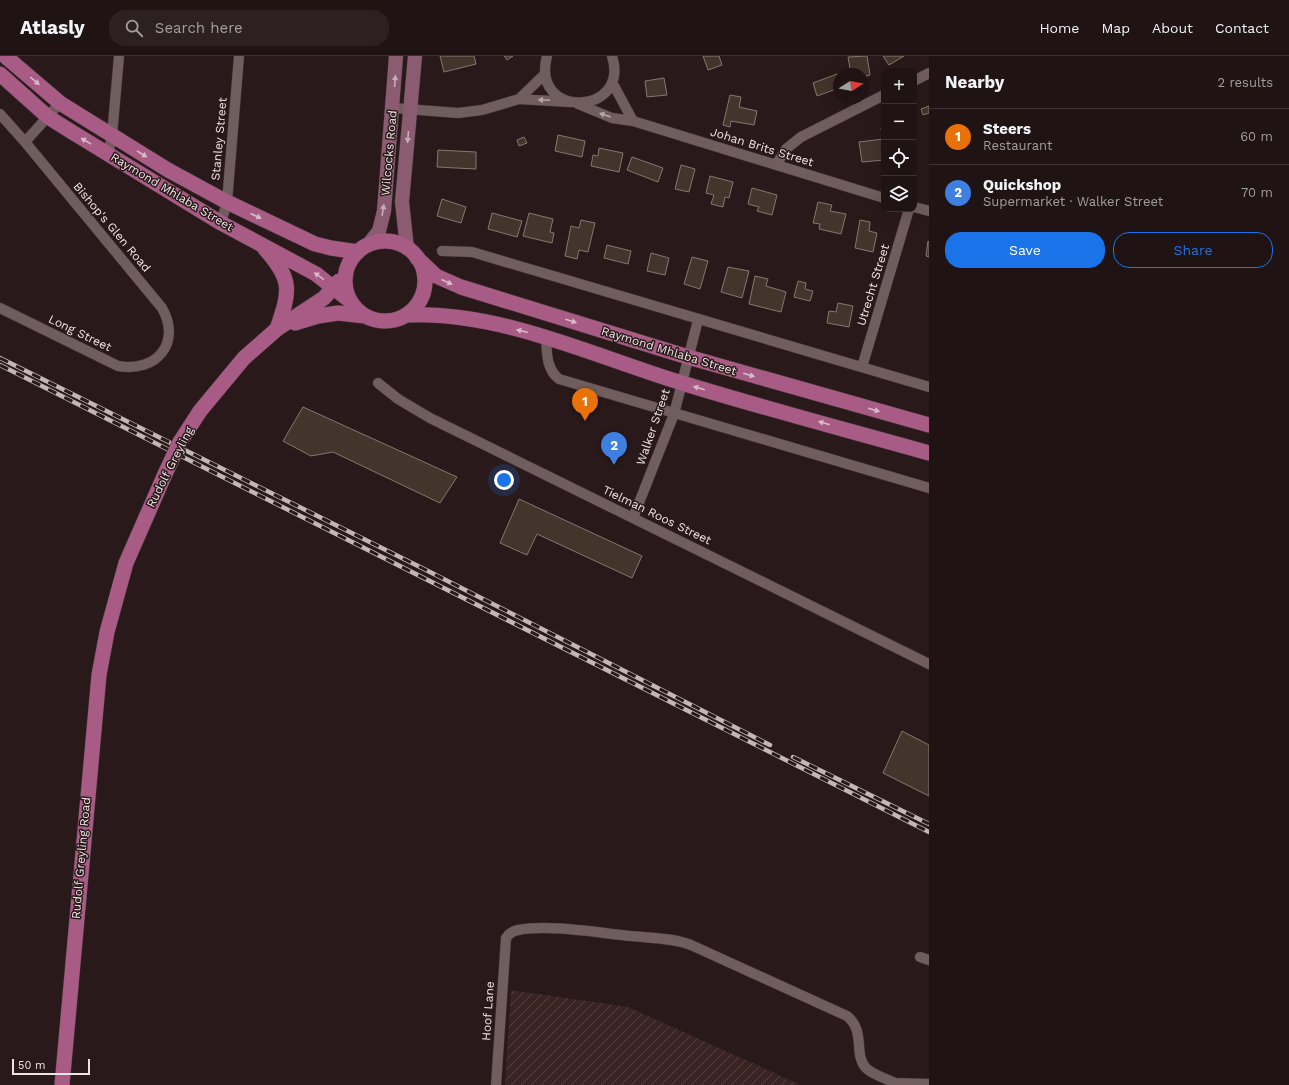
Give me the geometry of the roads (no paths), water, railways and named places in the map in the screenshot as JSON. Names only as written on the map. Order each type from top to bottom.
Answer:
[{"type":"main road","name":"Raymond Mhlaba Street","points":[[5,56],[60,103],[168,170],[227,202],[315,244],[331,248],[363,248],[381,241],[395,242],[412,253],[436,276],[447,282],[688,357],[929,425]]},
{"type":"main road","name":"Raymond Mhlaba Street","points":[[0,74],[48,116],[221,223],[259,242],[316,274],[350,300]]},
{"type":"main road","points":[[259,242],[282,270],[286,281],[288,293],[277,329]]},
{"type":"main road","points":[[346,272],[350,261],[363,248]]},
{"type":"main road","name":"Raymond Mhlaba Street","points":[[346,272],[345,284],[350,300],[356,309],[365,316],[375,320],[386,322],[397,320],[407,315],[417,306],[423,295],[425,282],[423,269],[412,253]]},
{"type":"main road","name":"Rudolf Greyling","points":[[107,632],[126,563],[164,474],[180,442],[200,411],[222,382],[244,358],[277,329],[324,298],[346,272]]},
{"type":"main road","name":"Rudolf Greyling","points":[[277,329],[318,316],[338,312],[365,316]]},
{"type":"main road","name":"Raymond Mhlaba Street","points":[[407,315],[452,316],[482,321],[546,337],[681,383],[929,453]]},
{"type":"main road","name":"Rudolf Greyling Road","points":[[62,1085],[92,735],[99,676],[107,632]]},
{"type":"street","points":[[108,154],[112,136],[120,56]]},
{"type":"street","name":"Stanley Street","points":[[221,223],[227,202],[239,56]]},
{"type":"street","name":"Wilcocks Road","points":[[363,248],[379,231],[384,211],[396,56]]},
{"type":"street","name":"Wilcocks Road","points":[[412,253],[402,202],[415,56]]},
{"type":"street","points":[[547,56],[545,74],[553,91],[560,98],[574,103]]},
{"type":"street","points":[[393,108],[458,113],[482,110],[519,99],[574,103],[595,100],[608,90],[612,82],[615,58]]},
{"type":"street","points":[[917,79],[929,73]]},
{"type":"street","points":[[519,99],[545,74]]},
{"type":"street","points":[[612,82],[633,121]]},
{"type":"street","points":[[776,165],[786,149],[801,137],[881,97]]},
{"type":"street","points":[[25,142],[60,103]]},
{"type":"street","name":"Johan Brits Street","points":[[574,103],[612,118],[633,121],[881,197]]},
{"type":"street","name":"Bishop's Glen Road","points":[[1,115],[25,142],[165,313],[170,329],[169,339],[162,352],[150,363]]},
{"type":"street","points":[[917,208],[929,211]]},
{"type":"street","name":"Utrecht Street","points":[[862,367],[908,212]]},
{"type":"street","points":[[442,251],[472,252],[929,387]]},
{"type":"street","name":"Long Street","points":[[0,308],[118,366],[128,368],[150,363]]},
{"type":"street","name":"Walker Street","points":[[633,518],[674,414],[698,320]]},
{"type":"street","points":[[546,337],[549,368],[559,379],[929,488]]},
{"type":"street","name":"Tielman Roos Street","points":[[378,383],[398,399],[430,418],[929,664]]},
{"type":"street","name":"Hoof Lane","points":[[496,1085],[506,938],[508,934],[517,930],[549,929],[685,942],[847,1016],[855,1025],[861,1058],[865,1067],[871,1072],[897,1084]]},
{"type":"street","points":[[897,1084],[929,1084]]},
{"type":"railway","points":[[0,358],[426,570],[770,745]]},
{"type":"railway","points":[[0,365],[929,832]]},
{"type":"railway","points":[[793,757],[929,824]]},
{"type":"place","name":"Steers","points":[[585,421]]},
{"type":"place","name":"Quickshop","points":[[614,465]]}]
